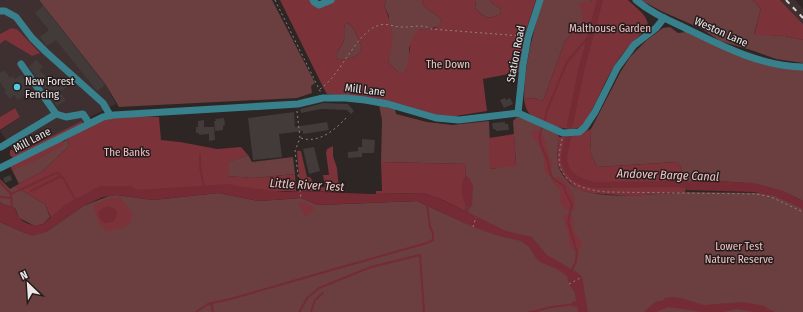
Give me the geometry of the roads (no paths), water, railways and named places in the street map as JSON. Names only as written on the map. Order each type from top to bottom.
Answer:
[{"type":"street","points":[[313,0],[319,5],[331,0]]},
{"type":"street","name":"Station Road","points":[[518,113],[523,65],[528,37],[540,0]]},
{"type":"street","name":"Weston Lane","points":[[636,0],[649,10],[718,45],[741,54],[803,68]]},
{"type":"street","points":[[0,10],[5,11],[16,18],[32,38],[46,52],[103,103],[110,115]]},
{"type":"street","points":[[518,113],[563,133],[579,132],[585,127],[595,112],[616,68],[634,44],[656,28],[664,18]]},
{"type":"street","points":[[20,64],[56,114]]},
{"type":"street","name":"Mill Lane","points":[[0,168],[89,123],[110,115],[298,104],[323,98],[365,100],[388,104],[436,118],[459,120],[518,113]]},
{"type":"street","points":[[1,147],[56,114],[66,116],[83,114],[89,123]]},
{"type":"waterway","name":"Andover Barge Canal","points":[[570,125],[581,71],[600,0]]},
{"type":"waterway","points":[[545,120],[547,110],[567,62],[590,35]]},
{"type":"waterway","points":[[542,127],[540,141],[548,162],[550,174],[564,186],[572,204],[568,222],[577,252],[576,261],[572,270]]},
{"type":"waterway","name":"Andover Barge Canal","points":[[568,138],[564,157],[567,169],[574,177],[589,184],[695,185]]},
{"type":"waterway","points":[[200,155],[200,167],[204,187]]},
{"type":"waterway","points":[[11,194],[58,173],[63,178],[76,201]]},
{"type":"waterway","points":[[31,191],[61,176]]},
{"type":"waterway","points":[[0,182],[11,194],[12,208]]},
{"type":"waterway","points":[[0,197],[11,198]]},
{"type":"waterway","points":[[196,312],[208,304],[427,243],[433,240],[427,205]]},
{"type":"waterway","points":[[466,215],[468,208]]},
{"type":"waterway","points":[[299,312],[307,298],[319,288],[371,267],[420,255],[424,312]]},
{"type":"waterway","points":[[311,312],[315,300],[323,293]]},
{"type":"waterway","points":[[211,303],[213,312]]},
{"type":"waterway","points":[[530,312],[551,307],[576,304]]},
{"type":"railway","points":[[786,0],[803,18]]},
{"type":"place","name":"New Forest Fencing","points":[[17,87]]},
{"type":"park label","name":"Malthouse Garden","points":[[610,28]]},
{"type":"park label","name":"The Down","points":[[448,64]]},
{"type":"park label","name":"The Banks","points":[[127,152]]},
{"type":"park label","name":"Lower Test Nature Reserve","points":[[739,252]]},
{"type":"water label","name":"Little River Test","points":[[307,185]]}]
